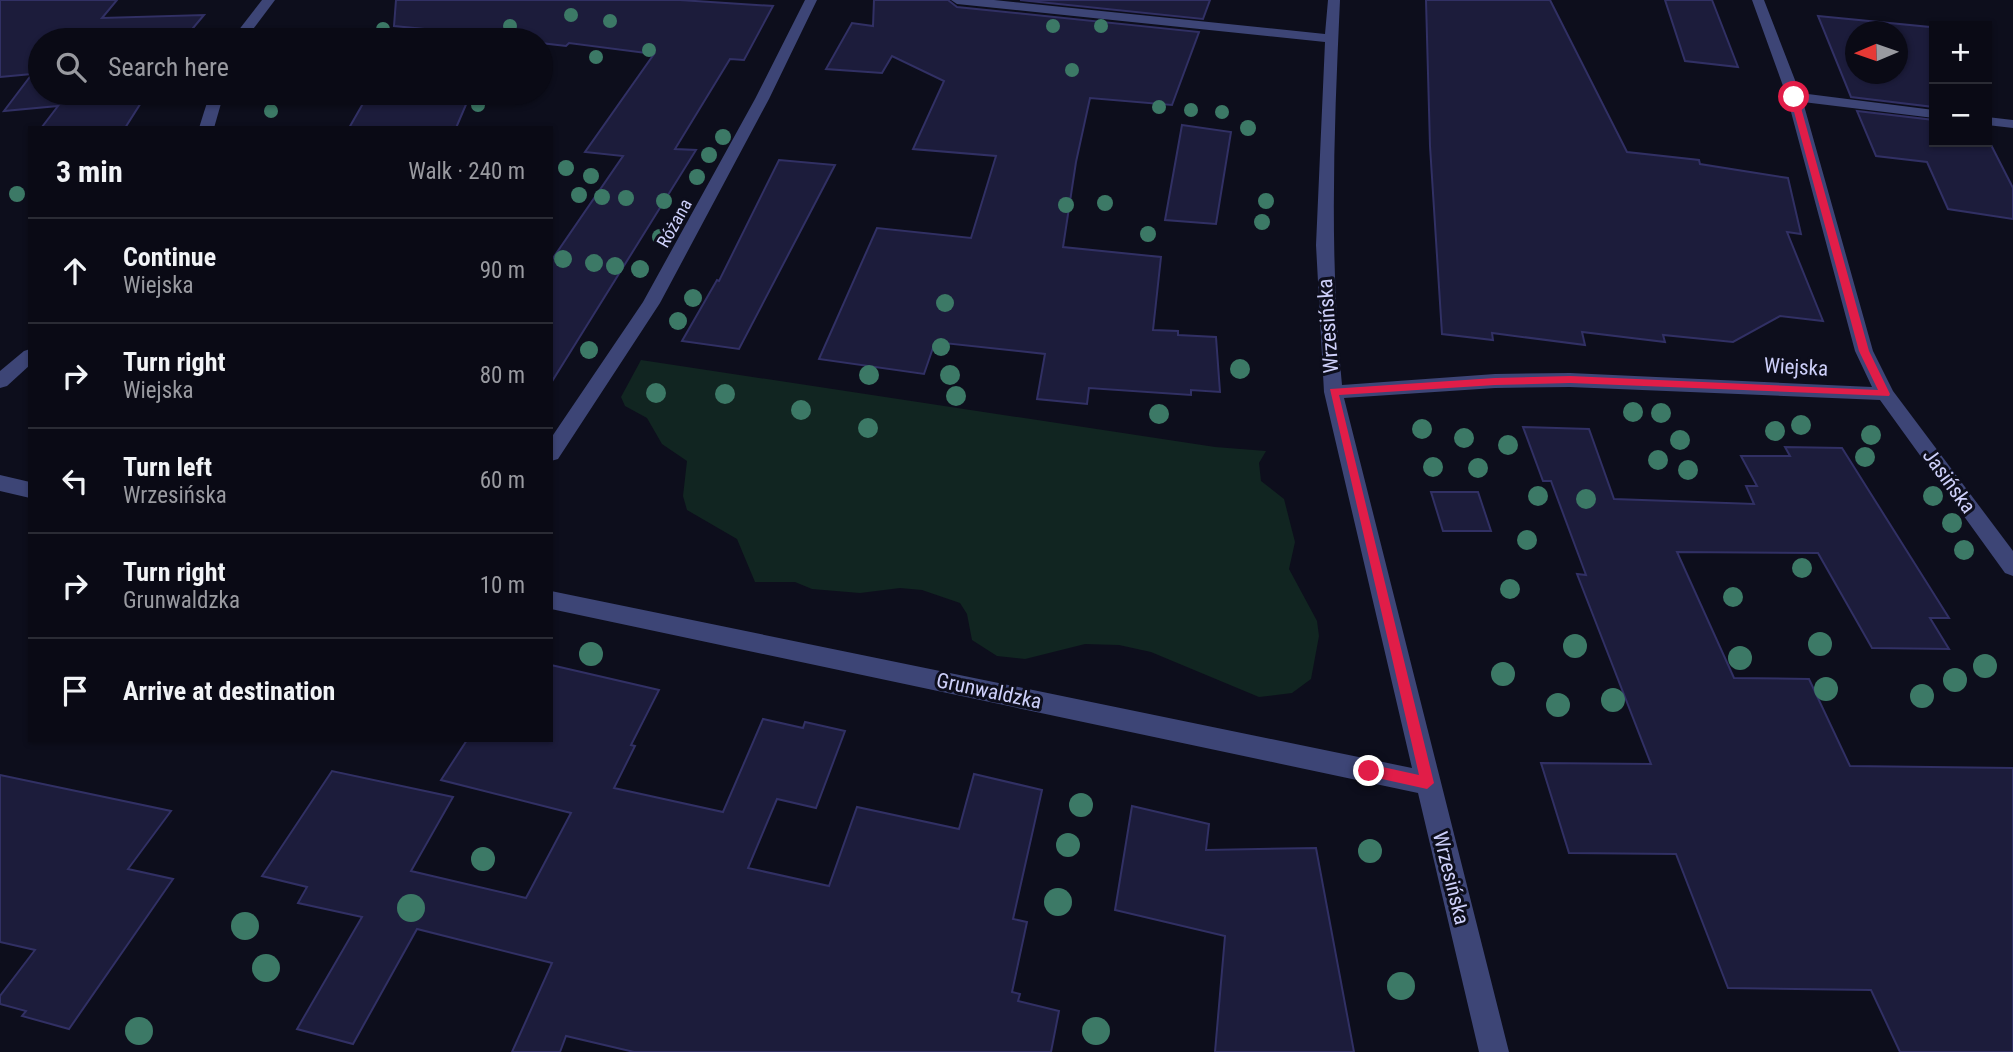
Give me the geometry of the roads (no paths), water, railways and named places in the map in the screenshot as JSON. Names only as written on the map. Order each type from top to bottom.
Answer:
[{"type":"street","points":[[247,28],[269,0]]},
{"type":"street","name":"Różana","points":[[553,451],[651,303],[762,99],[811,0]]},
{"type":"street","points":[[957,0],[1332,38]]},
{"type":"street","name":"Wrzesińska","points":[[1335,0],[1324,233],[1327,339],[1333,392],[1494,1052]]},
{"type":"street","points":[[1758,0],[1794,97],[1864,351],[1885,394]]},
{"type":"street","points":[[1794,97],[1929,113]]},
{"type":"street","points":[[207,126],[214,105]]},
{"type":"street","points":[[1992,122],[2013,124]]},
{"type":"street","points":[[0,381],[28,357]]},
{"type":"street","name":"Wiejska","points":[[1333,392],[1570,380],[1885,394]]},
{"type":"street","name":"Jasińska","points":[[1885,394],[2013,567]]},
{"type":"street","points":[[0,483],[28,490]]},
{"type":"street","name":"Grunwaldzka","points":[[553,600],[1427,783]]}]
